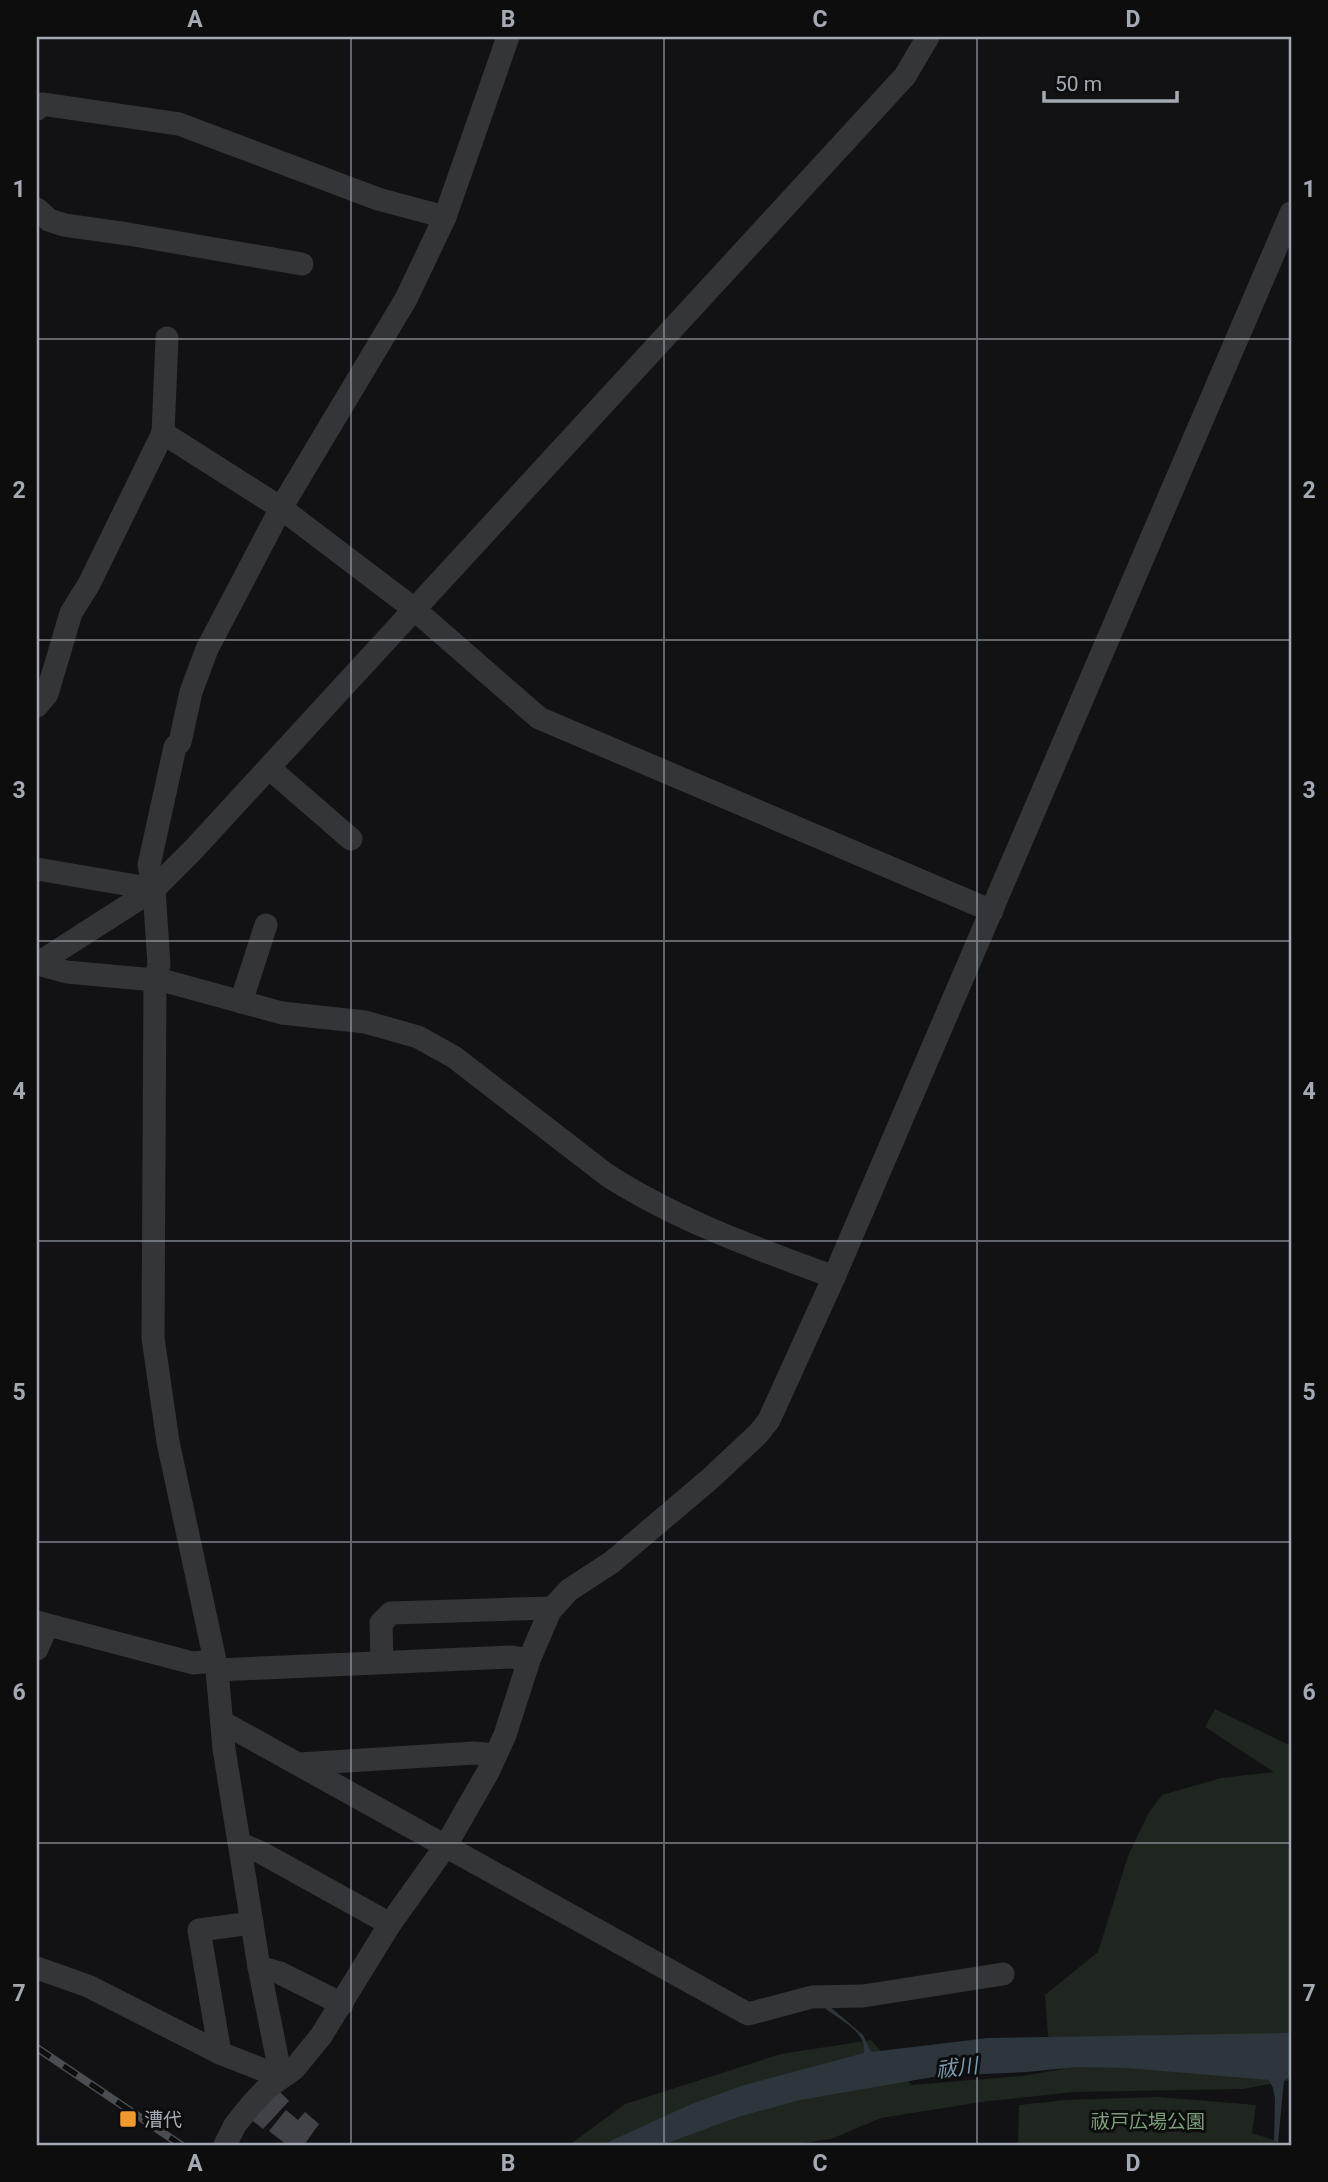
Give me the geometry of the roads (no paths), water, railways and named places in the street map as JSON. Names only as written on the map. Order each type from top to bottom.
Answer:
[{"type":"street","points":[[281,2077],[259,1967],[224,1749],[216,1665],[168,1442],[153,1338],[155,980],[159,965],[154,889],[149,865],[175,747],[180,742],[191,692],[207,649],[281,508],[406,299],[445,217],[508,37]]},
{"type":"street","points":[[37,964],[154,889],[269,768],[905,76],[928,37]]},
{"type":"street","points":[[37,109],[42,104],[179,124],[378,199],[445,217]]},
{"type":"street","points":[[37,209],[49,220],[64,225],[302,264]]},
{"type":"street","points":[[225,2145],[235,2125],[251,2105],[299,2064],[342,2004],[390,1923],[445,1847],[505,1735],[529,1660],[552,1608],[569,1590],[612,1562],[711,1478],[758,1434],[769,1420],[834,1277],[1291,213]]},
{"type":"street","points":[[37,706],[47,694],[71,613],[89,584],[163,433],[167,338]]},
{"type":"street","points":[[163,433],[281,508],[414,609],[539,718],[992,911]]},
{"type":"street","points":[[269,768],[351,839]]},
{"type":"street","points":[[37,869],[154,889]]},
{"type":"street","points":[[241,1002],[266,925]]},
{"type":"street","points":[[37,964],[67,972],[165,981],[282,1013],[380,1025],[435,1045],[454,1056],[626,1187],[691,1222],[834,1277]]},
{"type":"street","points":[[382,1662],[381,1623],[391,1613],[552,1608]]},
{"type":"street","points":[[37,1649],[42,1624],[193,1663],[216,1665],[512,1657],[529,1660]]},
{"type":"street","points":[[222,1721],[748,2014],[812,1997],[863,1996],[1003,1974]]},
{"type":"street","points":[[299,1764],[474,1753],[496,1755]]},
{"type":"street","points":[[241,1844],[390,1923]]},
{"type":"street","points":[[220,2053],[199,1930],[252,1923]]},
{"type":"street","points":[[259,1967],[280,1973],[342,2004]]},
{"type":"street","points":[[37,1968],[89,1986],[220,2053],[281,2077]]},
{"type":"water","name":"祓川","points":[[828,2005],[863,2035],[871,2052],[988,2038],[1291,2033],[1291,2076],[1284,2080],[1278,2143],[1274,2141],[1275,2099],[1269,2080],[1126,2068],[1076,2067],[939,2076],[800,2100],[738,2117],[662,2145],[602,2145],[689,2105],[741,2086],[864,2053],[861,2038],[850,2026],[824,2007]]},
{"type":"railway","points":[[37,2048],[181,2145]]},
{"type":"place","name":"漕代","points":[[128,2119]]},
{"type":"park label","name":"祓戸広場公園","points":[[1148,2121]]}]
